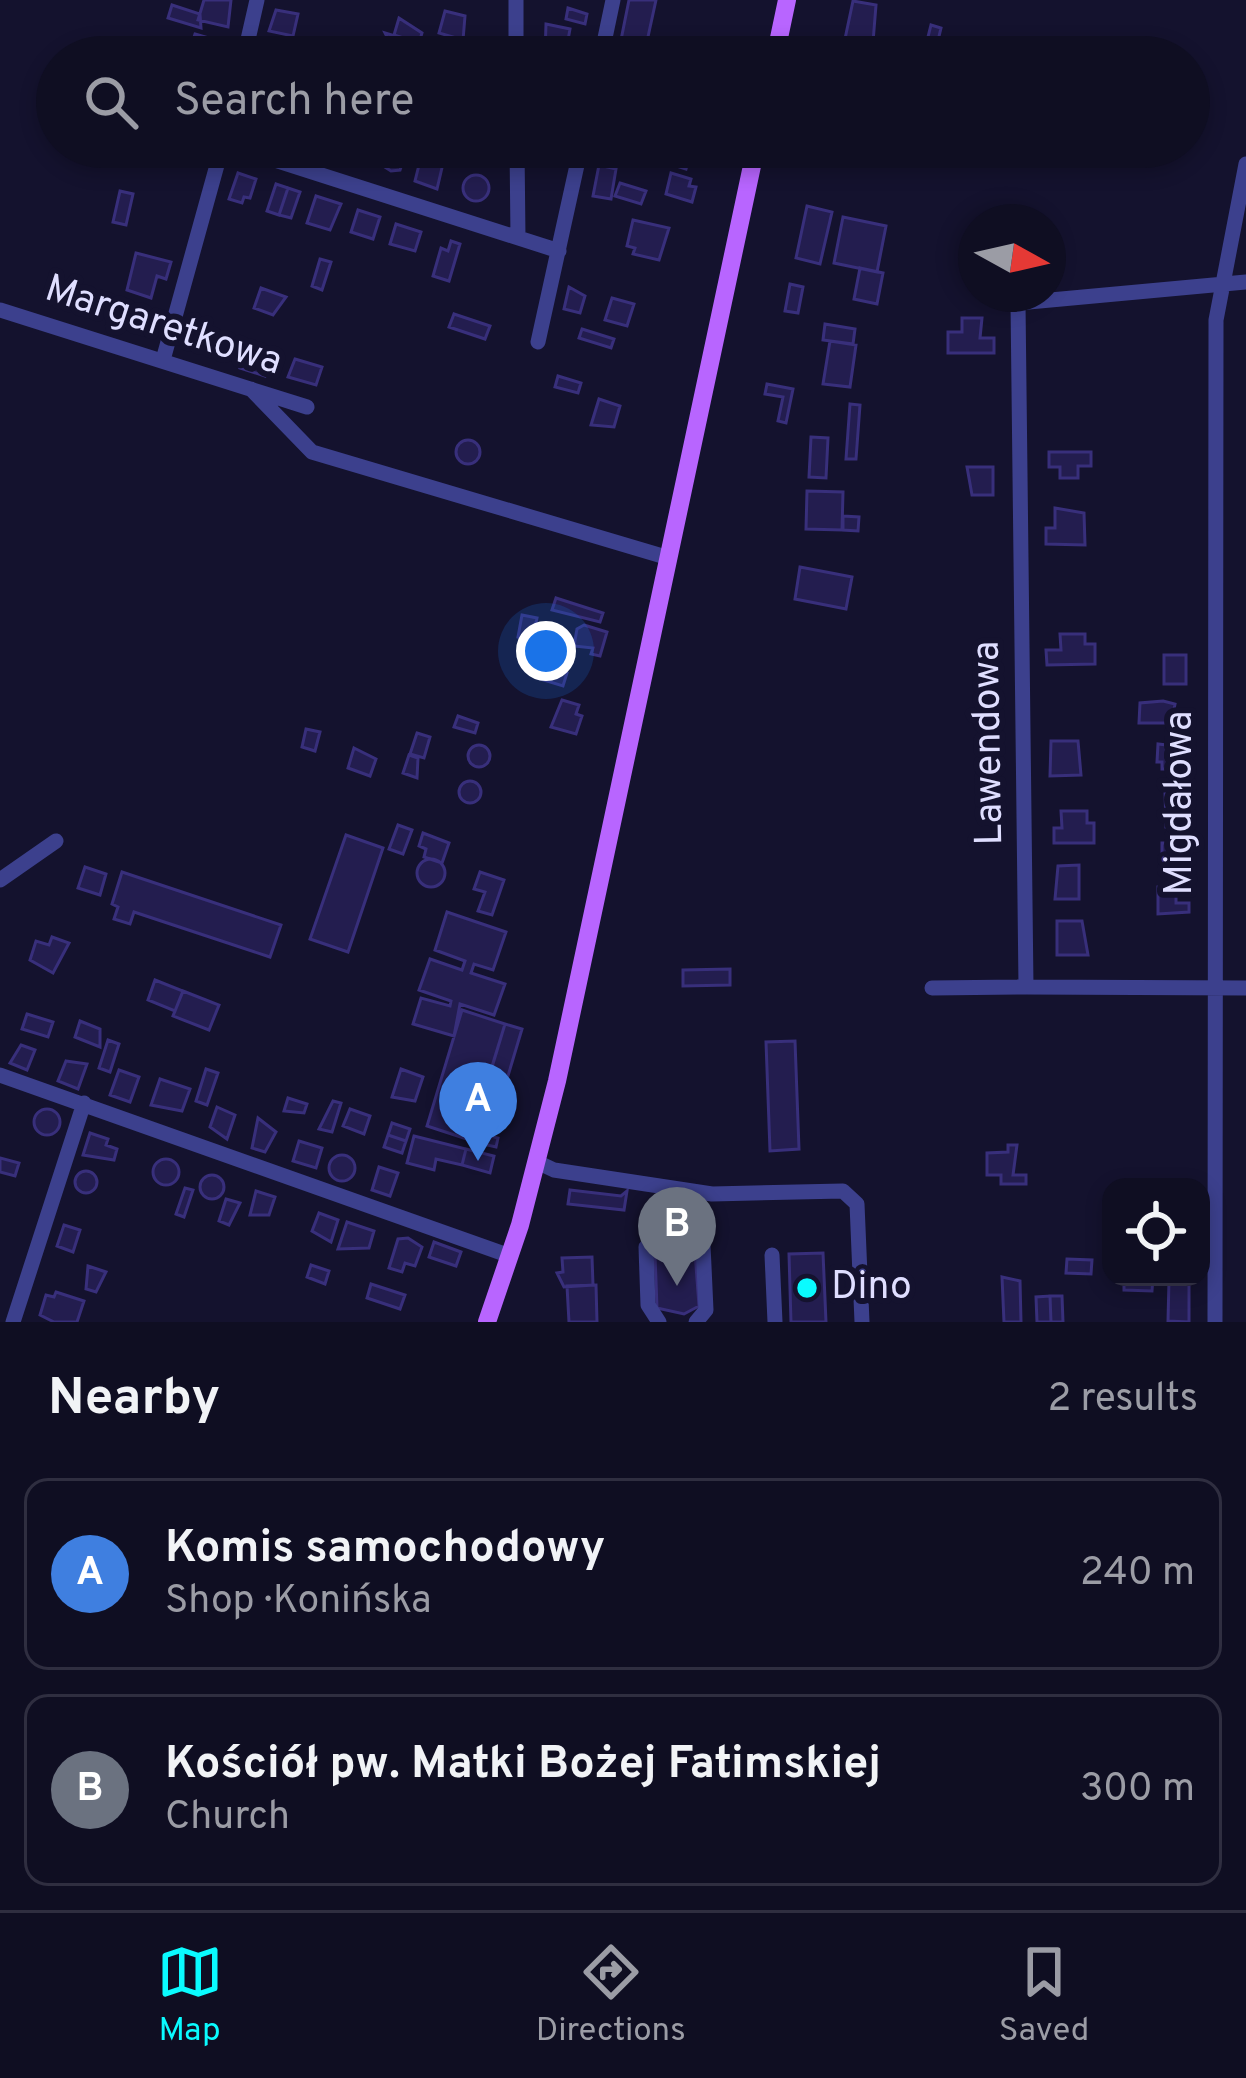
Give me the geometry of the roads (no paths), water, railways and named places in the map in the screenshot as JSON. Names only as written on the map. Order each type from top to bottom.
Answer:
[{"type":"main road","points":[[779,36],[787,0]]},
{"type":"main road","points":[[487,1322],[537,1162],[752,168]]},
{"type":"street","points":[[249,36],[257,0]]},
{"type":"street","points":[[516,0],[516,36]]},
{"type":"street","points":[[605,36],[613,0]]},
{"type":"street","name":"Migdałowa","points":[[1215,1322],[1213,989],[1220,284],[1246,164]]},
{"type":"street","points":[[164,360],[216,168]]},
{"type":"street","points":[[300,168],[559,251]]},
{"type":"street","points":[[518,168],[518,238]]},
{"type":"street","points":[[538,342],[577,168]]},
{"type":"street","points":[[1220,284],[1246,282]]},
{"type":"street","name":"Lawendowa","points":[[1026,988],[1018,303],[1220,284]]},
{"type":"street","name":"Margaretkowa","points":[[0,310],[307,407]]},
{"type":"street","points":[[251,389],[312,452],[669,558]]},
{"type":"street","points":[[0,880],[56,841]]},
{"type":"street","points":[[932,988],[1246,988]]},
{"type":"street","points":[[0,1075],[510,1256]]},
{"type":"street","points":[[13,1322],[84,1103]]},
{"type":"street","points":[[537,1162],[554,1170],[712,1194],[843,1191],[857,1204],[862,1322]]},
{"type":"street","points":[[659,1322],[648,1305],[646,1247],[661,1234],[684,1234],[704,1244],[706,1310],[696,1322]]},
{"type":"street","points":[[772,1255],[775,1322]]},
{"type":"place","name":"Komis samochodowy","points":[[478,1161]]},
{"type":"place","name":"Kościół pw. Matki Bożej Fatimskiej","points":[[677,1286]]},
{"type":"place","name":"Dino","points":[[807,1288]]}]
